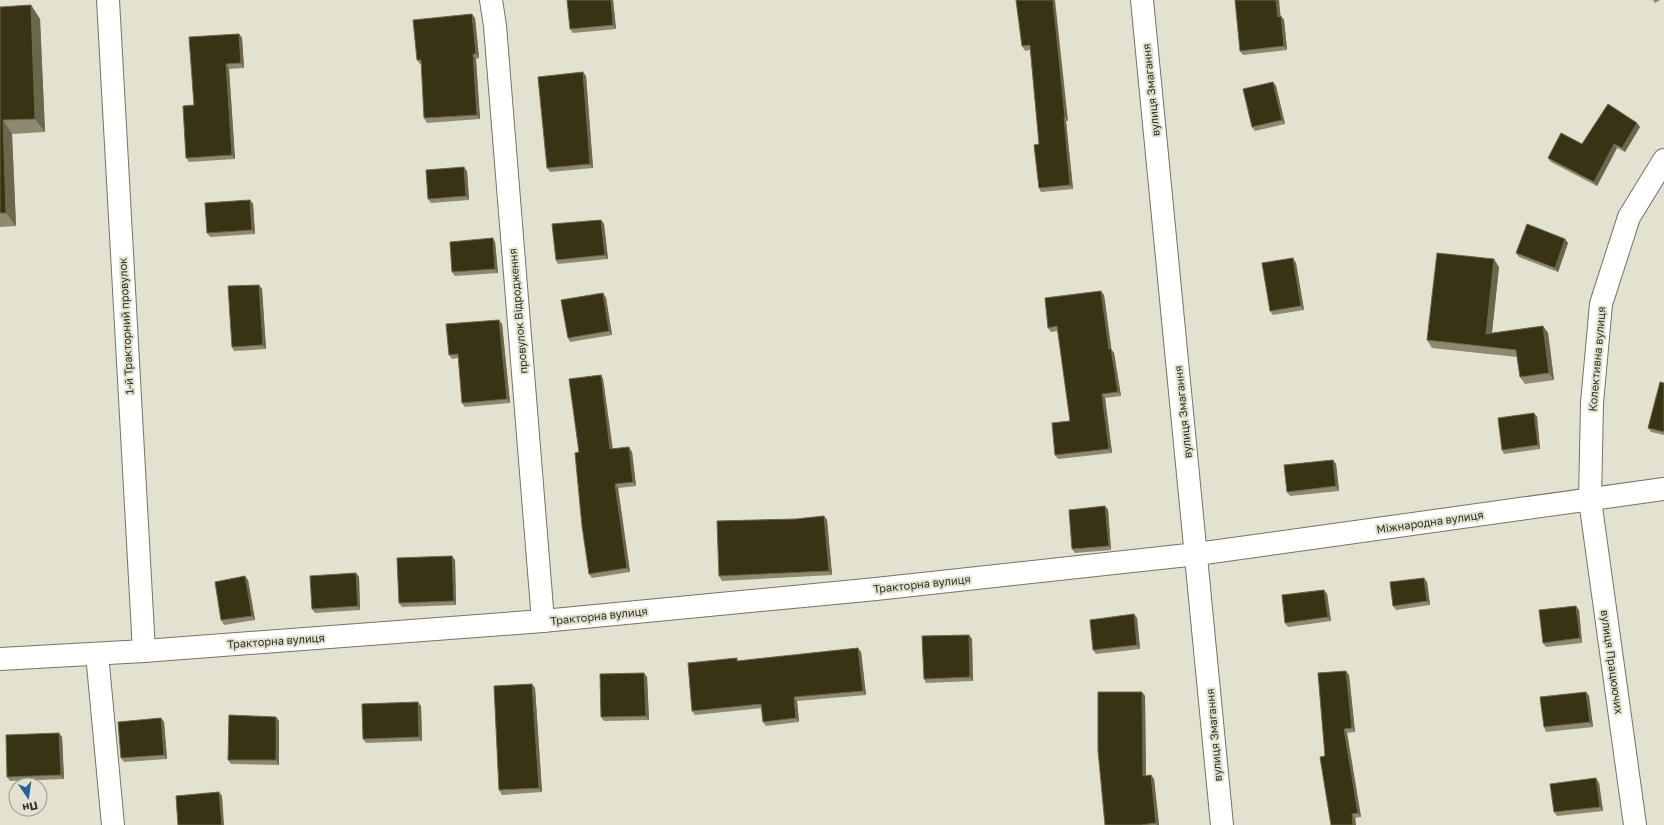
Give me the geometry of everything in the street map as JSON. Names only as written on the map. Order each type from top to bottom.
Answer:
[{"type":"street","name":"1-й Тракторний провулок","points":[[108,0],[144,651]]},
{"type":"street","name":"провулок Відродження","points":[[491,0],[495,26],[543,621]]},
{"type":"street","name":"вулиця Змагання","points":[[1142,0],[1197,554],[1222,825]]},
{"type":"street","name":"Колективна вулиця","points":[[1590,500],[1592,403],[1601,304],[1629,217],[1664,160]]},
{"type":"street","name":"Міжнародна вулиця","points":[[1197,554],[1664,489]]},
{"type":"street","name":"вулиця Працюючих","points":[[1590,500],[1635,825]]},
{"type":"street","name":"Тракторна вулиця","points":[[0,659],[144,651],[543,621],[876,589],[1197,554]]},
{"type":"street","points":[[97,654],[113,825]]},
{"type":"building","points":[[567,0],[611,0],[613,25],[570,29]]},
{"type":"building","points":[[1016,0],[1053,0],[1065,117],[1070,185],[1039,188],[1034,145],[1039,144],[1030,45],[1022,46]]},
{"type":"building","points":[[1235,0],[1276,0],[1278,17],[1281,16],[1284,46],[1240,51]]},
{"type":"building","points":[[31,5],[35,119],[3,120],[6,213],[0,213],[0,7]]},
{"type":"building","points":[[472,14],[476,54],[473,54],[477,115],[424,118],[421,60],[417,60],[413,20]]},
{"type":"building","points":[[239,34],[241,63],[226,64],[232,155],[186,158],[183,106],[194,105],[189,37]]},
{"type":"building","points":[[583,72],[590,164],[547,168],[538,77]]},
{"type":"building","points":[[1273,82],[1282,120],[1252,127],[1243,89]]},
{"type":"building","points":[[1608,104],[1637,123],[1622,148],[1614,144],[1594,182],[1548,158],[1561,133],[1582,144]]},
{"type":"building","points":[[464,167],[466,196],[428,199],[426,170]]},
{"type":"building","points":[[250,200],[252,230],[207,233],[205,203]]},
{"type":"building","points":[[601,220],[605,255],[556,260],[552,224]]},
{"type":"building","points":[[1527,224],[1565,239],[1555,268],[1516,253]]},
{"type":"building","points":[[493,238],[495,269],[452,272],[450,242]]},
{"type":"building","points":[[1437,253],[1494,259],[1486,334],[1543,326],[1549,373],[1520,377],[1516,350],[1427,340]]},
{"type":"building","points":[[1293,258],[1301,306],[1270,311],[1262,263]]},
{"type":"building","points":[[259,285],[263,345],[232,347],[228,286]]},
{"type":"building","points":[[1101,291],[1109,349],[1111,349],[1118,392],[1102,394],[1109,449],[1055,455],[1052,423],[1070,421],[1057,326],[1048,328],[1045,298]]},
{"type":"building","points":[[603,293],[609,331],[568,338],[561,300]]},
{"type":"building","points":[[499,320],[507,399],[462,403],[458,354],[449,355],[446,324]]},
{"type":"building","points":[[601,375],[610,449],[629,447],[633,482],[615,484],[627,568],[589,574],[582,526],[575,453],[579,452],[569,379]]},
{"type":"building","points":[[1660,382],[1664,383],[1664,432],[1648,428]]},
{"type":"building","points":[[1534,413],[1538,445],[1502,450],[1498,418]]},
{"type":"building","points":[[1333,460],[1336,486],[1287,492],[1284,465]]},
{"type":"building","points":[[1105,506],[1109,546],[1072,549],[1069,510]]},
{"type":"building","points":[[824,516],[829,571],[719,576],[717,521],[796,519]]},
{"type":"building","points":[[452,556],[454,601],[399,603],[397,558]]},
{"type":"building","points":[[356,573],[358,606],[312,609],[310,576]]},
{"type":"building","points":[[245,576],[252,616],[221,620],[215,582]]},
{"type":"building","points":[[1424,578],[1427,601],[1393,606],[1390,582]]},
{"type":"building","points":[[1324,590],[1328,617],[1285,623],[1282,595]]},
{"type":"building","points":[[1576,606],[1580,638],[1543,643],[1539,610]]},
{"type":"building","points":[[1134,614],[1137,645],[1093,650],[1090,620]]},
{"type":"building","points":[[969,635],[970,677],[924,679],[922,636]]},
{"type":"building","points":[[858,648],[863,691],[794,697],[796,718],[763,722],[761,704],[692,711],[688,663],[737,658],[737,661]]},
{"type":"building","points":[[1346,671],[1352,728],[1344,729],[1358,813],[1352,814],[1353,825],[1331,825],[1320,757],[1325,756],[1318,673]]},
{"type":"building","points":[[644,673],[646,716],[601,717],[600,674]]},
{"type":"building","points":[[532,684],[539,788],[499,790],[494,686]]},
{"type":"building","points":[[1098,692],[1142,692],[1143,776],[1151,775],[1156,823],[1141,825],[1105,825],[1098,750]]},
{"type":"building","points":[[1586,692],[1590,722],[1544,727],[1540,697]]},
{"type":"building","points":[[418,702],[419,737],[363,739],[362,704]]},
{"type":"building","points":[[229,715],[276,717],[276,760],[228,760]]},
{"type":"building","points":[[161,718],[164,755],[121,758],[118,722]]},
{"type":"building","points":[[59,733],[61,775],[7,777],[6,735]]},
{"type":"building","points":[[1596,778],[1600,807],[1554,812],[1550,784]]},
{"type":"building","points":[[219,792],[222,825],[178,825],[176,796]]}]
